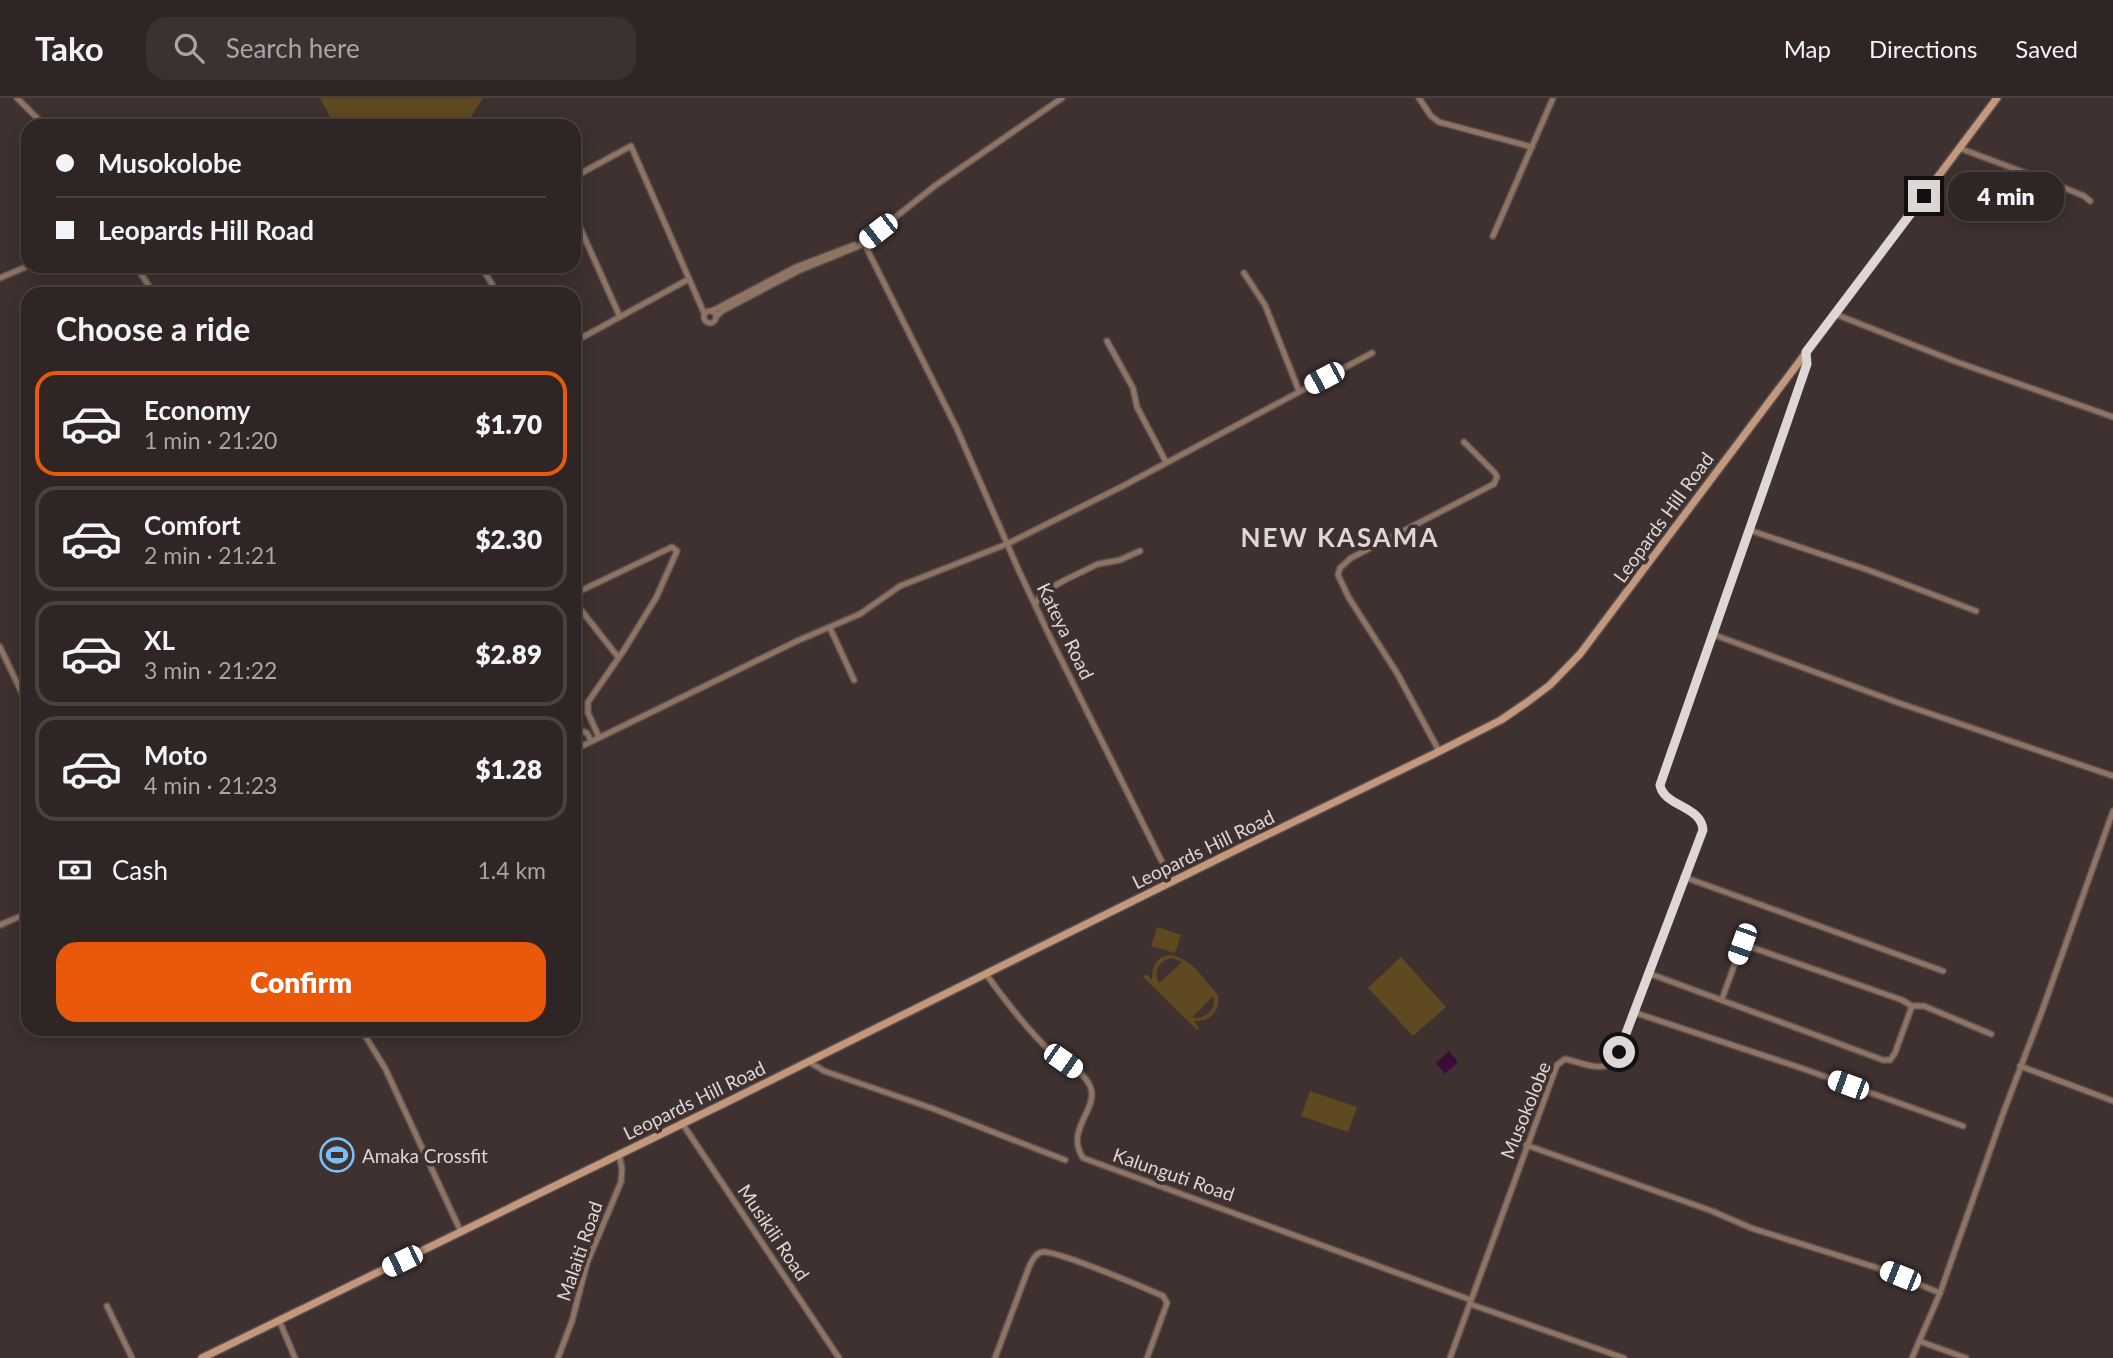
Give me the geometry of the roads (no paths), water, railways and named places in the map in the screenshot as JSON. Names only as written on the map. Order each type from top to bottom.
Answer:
[{"type":"main road","name":"Leopards Hill Road","points":[[202,1358],[1501,720],[1550,685],[1566,670],[1997,98]]},
{"type":"street","points":[[17,98],[38,119]]},
{"type":"street","points":[[861,244],[844,247],[796,267],[708,312],[703,319],[712,323],[722,311],[798,271],[861,244],[936,185],[1062,98]]},
{"type":"street","points":[[1419,98],[1438,122],[1532,148]]},
{"type":"street","points":[[1493,236],[1553,98]]},
{"type":"street","points":[[581,173],[632,146],[689,279],[708,312],[716,317]]},
{"type":"street","points":[[1959,148],[2084,196],[2090,201]]},
{"type":"street","points":[[581,230],[620,317]]},
{"type":"street","name":"Kateya Road","points":[[861,244],[900,313],[938,390],[1034,604],[1172,882]]},
{"type":"street","points":[[0,278],[21,269]]},
{"type":"street","points":[[1244,273],[1265,305],[1299,391]]},
{"type":"street","points":[[581,338],[689,279]]},
{"type":"street","points":[[1835,314],[1954,361],[2113,416]]},
{"type":"street","points":[[1107,341],[1133,388],[1137,407],[1166,462]]},
{"type":"street","points":[[581,746],[797,641],[868,610],[900,586],[1007,544],[1123,486],[1373,352]]},
{"type":"street","name":"Musokolobe","points":[[1450,1358],[1557,1065],[1565,1059],[1594,1067],[1607,1066],[1619,1052],[1703,830],[1703,823],[1685,807],[1665,797],[1660,785],[1805,370],[1806,352]]},
{"type":"street","points":[[1439,751],[1338,575],[1340,568],[1351,558],[1494,484],[1496,473],[1464,442]]},
{"type":"street","points":[[1749,530],[1868,570],[1976,611]]},
{"type":"street","points":[[581,590],[672,547],[677,551],[656,598],[588,702],[588,713],[599,737]]},
{"type":"street","points":[[1034,604],[1043,592],[1068,579],[1098,564],[1120,560],[1140,551]]},
{"type":"street","points":[[581,610],[618,657]]},
{"type":"street","points":[[830,628],[854,681]]},
{"type":"street","points":[[1712,634],[1906,705],[2113,776]]},
{"type":"street","points":[[0,647],[21,691]]},
{"type":"street","points":[[581,730],[587,733],[592,741]]},
{"type":"street","points":[[1912,1358],[1940,1293],[2113,811]]},
{"type":"street","points":[[1684,877],[1943,971]]},
{"type":"street","points":[[0,925],[21,916]]},
{"type":"street","points":[[1722,999],[1742,944],[1902,1000],[1912,1006],[1924,1006],[1991,1034]]},
{"type":"street","points":[[1648,972],[1883,1060],[1890,1060],[1895,1053],[1912,1006]]},
{"type":"street","name":"Kalunguti Road","points":[[986,974],[1041,1041],[1089,1083],[1092,1097],[1076,1141],[1083,1158],[1624,1358]]},
{"type":"street","points":[[1633,1012],[1963,1126]]},
{"type":"street","points":[[365,1036],[385,1069],[461,1232]]},
{"type":"street","points":[[808,1061],[824,1071],[934,1109],[1065,1160]]},
{"type":"street","points":[[2020,1066],[2113,1101]]},
{"type":"street","name":"Musikili Road","points":[[682,1123],[839,1358]]},
{"type":"street","points":[[1526,1145],[1712,1211],[1751,1228],[1884,1270],[1940,1293]]},
{"type":"street","name":"Malaiti Road","points":[[558,1358],[572,1321],[587,1263],[621,1182],[619,1154]]},
{"type":"street","points":[[995,1358],[1029,1267],[1035,1256],[1045,1252],[1163,1296],[1167,1303],[1147,1358]]},
{"type":"street","points":[[107,1306],[132,1358]]},
{"type":"street","points":[[279,1320],[295,1358]]},
{"type":"street","points":[[1919,1341],[1966,1358]]},
{"type":"place","name":"Amaka Crossfit","points":[[337,1155]]},
{"type":"district","name":"NEW KASAMA","points":[[1340,537]]}]
